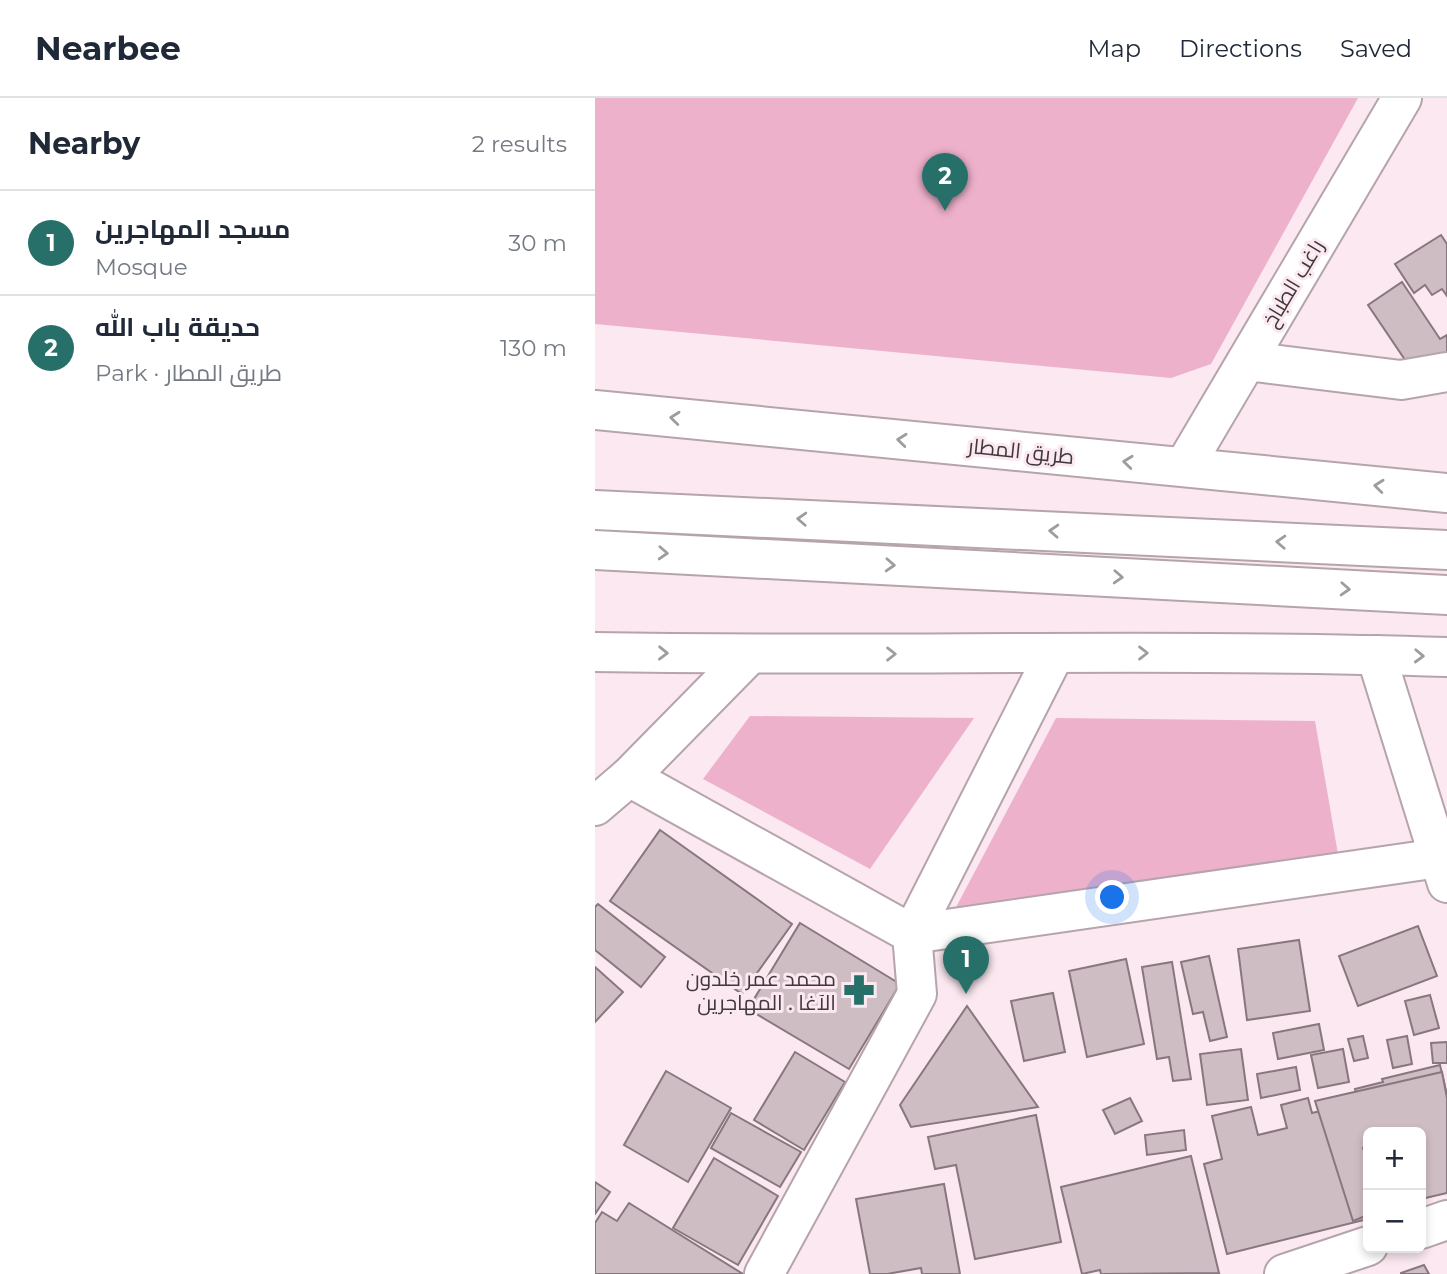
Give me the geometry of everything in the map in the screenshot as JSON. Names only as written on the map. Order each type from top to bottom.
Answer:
[{"type":"main road","name":"راغب الطباخ","points":[[1184,467],[1402,98]]},
{"type":"main road","points":[[1247,361],[1401,380],[1447,372]]},
{"type":"main road","name":"طريق المطار","points":[[595,410],[1447,493]]},
{"type":"main road","points":[[595,510],[1447,550]]},
{"type":"main road","points":[[595,550],[1447,595]]},
{"type":"main road","points":[[595,652],[1376,654],[1447,657]]},
{"type":"main road","points":[[764,1274],[917,993],[912,934],[1055,653]]},
{"type":"main road","points":[[595,806],[629,777],[749,654]]},
{"type":"main road","points":[[629,777],[912,934],[1443,871],[1376,654]]},
{"type":"main road","points":[[1426,1227],[1447,1220]]},
{"type":"main road","points":[[1284,1274],[1322,1268],[1363,1248]]},
{"type":"shaded area","points":[[595,98],[1358,98],[1211,364],[1171,378],[595,324]]},
{"type":"shaded area","points":[[750,716],[974,718],[870,869],[703,779]]},
{"type":"shaded area","points":[[1056,718],[1315,721],[1338,854],[954,911]]},
{"type":"building","points":[[1441,235],[1447,244],[1447,296],[1442,289],[1432,295],[1425,285],[1414,293],[1395,264]]},
{"type":"building","points":[[1402,282],[1440,339],[1447,335],[1447,364],[1420,382],[1368,305]]},
{"type":"building","points":[[660,830],[792,924],[742,994],[610,901]]},
{"type":"building","points":[[598,904],[665,957],[641,987],[595,950],[595,907]]},
{"type":"building","points":[[800,923],[900,984],[849,1069],[748,1009]]},
{"type":"building","points":[[1418,926],[1437,976],[1358,1006],[1339,956]]},
{"type":"building","points":[[1299,940],[1310,1011],[1247,1020],[1238,949]]},
{"type":"building","points":[[1209,956],[1227,1037],[1210,1041],[1203,1012],[1193,1014],[1181,962]]},
{"type":"building","points":[[1126,959],[1144,1044],[1087,1057],[1069,971]]},
{"type":"building","points":[[1172,962],[1191,1079],[1173,1081],[1169,1057],[1157,1059],[1142,967]]},
{"type":"building","points":[[595,967],[623,992],[595,1022]]},
{"type":"building","points":[[1053,993],[1065,1052],[1024,1061],[1011,1001]]},
{"type":"building","points":[[1430,995],[1439,1028],[1414,1035],[1405,1001]]},
{"type":"building","points":[[967,1006],[1038,1107],[911,1127],[900,1105]]},
{"type":"building","points":[[1319,1024],[1324,1050],[1278,1059],[1273,1033]]},
{"type":"building","points":[[1363,1036],[1368,1058],[1354,1061],[1348,1039]]},
{"type":"building","points":[[1407,1036],[1412,1064],[1393,1068],[1387,1040]]},
{"type":"building","points":[[1447,1042],[1447,1063],[1433,1063],[1431,1043]]},
{"type":"building","points":[[1241,1049],[1248,1100],[1207,1105],[1200,1054]]},
{"type":"building","points":[[1343,1049],[1349,1082],[1318,1088],[1311,1055]]},
{"type":"building","points":[[795,1052],[845,1082],[804,1150],[754,1120]]},
{"type":"building","points":[[1440,1065],[1447,1095],[1447,1192],[1426,1198],[1426,1127],[1363,1127],[1363,1220],[1227,1254],[1204,1164],[1222,1159],[1212,1116],[1251,1107],[1258,1135],[1287,1128],[1281,1105],[1308,1098],[1312,1113],[1358,1102],[1355,1089],[1383,1082],[1382,1079]]},
{"type":"building","points":[[1296,1067],[1300,1090],[1261,1098],[1257,1074]]},
{"type":"building","points":[[666,1071],[731,1108],[688,1182],[624,1145]]},
{"type":"building","points":[[1442,1072],[1447,1098],[1447,1193],[1426,1198],[1426,1127],[1363,1127],[1363,1217],[1353,1221],[1315,1101]]},
{"type":"building","points":[[1130,1098],[1142,1121],[1115,1134],[1103,1110]]},
{"type":"building","points":[[731,1113],[801,1152],[780,1187],[711,1148]]},
{"type":"building","points":[[1036,1115],[1061,1242],[975,1259],[956,1165],[935,1169],[928,1137]]},
{"type":"building","points":[[1184,1130],[1186,1150],[1147,1155],[1145,1135]]},
{"type":"building","points":[[1191,1156],[1219,1273],[1101,1274],[1100,1270],[1082,1274],[1061,1187]]},
{"type":"building","points":[[714,1158],[778,1196],[738,1265],[673,1228]]},
{"type":"building","points":[[595,1182],[610,1192],[595,1214]]},
{"type":"building","points":[[944,1184],[960,1274],[922,1274],[921,1268],[870,1274],[856,1199]]},
{"type":"building","points":[[629,1203],[743,1274],[595,1274],[595,1223],[602,1212],[617,1221]]},
{"type":"building","points":[[1424,1265],[1429,1274],[1401,1274],[1401,1273]]},
{"type":"place","name":"حديقة باب الله","points":[[945,211]]},
{"type":"place","name":"محمد عمر خلدون الآغا . المهاجرين","points":[[859,990]]},
{"type":"place","name":"مسجد المهاجرين","points":[[966,994]]}]
